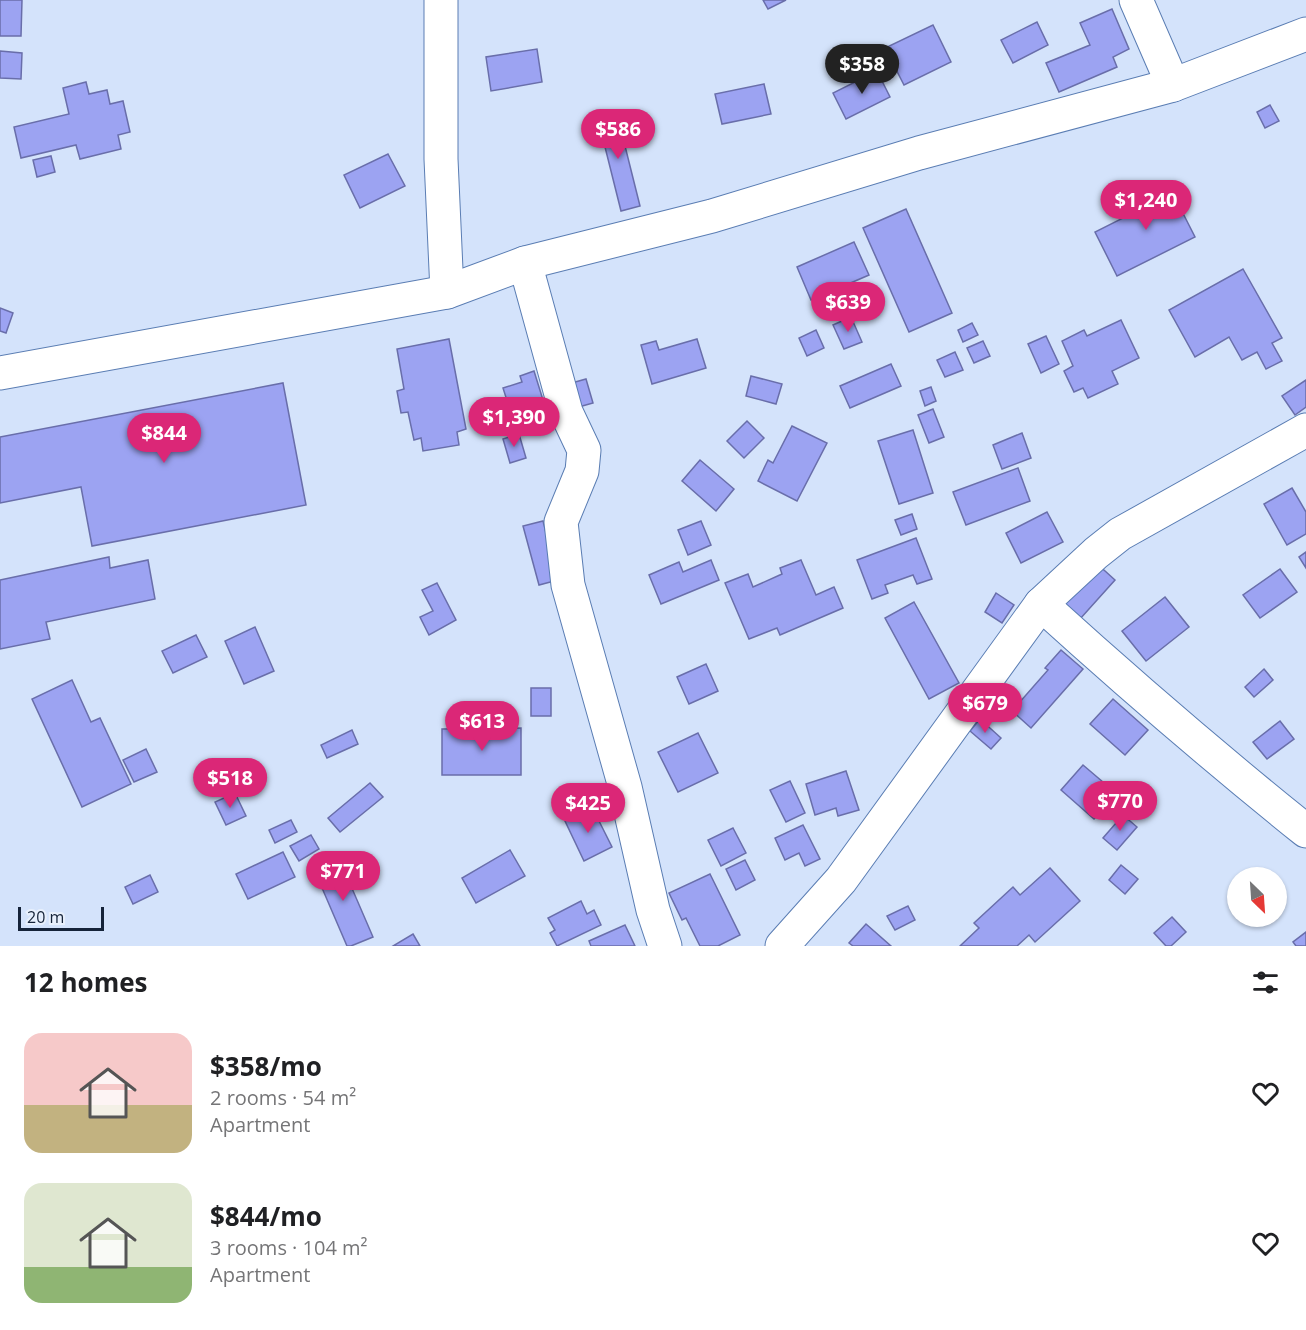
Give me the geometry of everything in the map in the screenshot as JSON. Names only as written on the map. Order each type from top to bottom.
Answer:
[{"type":"street","points":[[441,0],[441,159],[447,292]]},
{"type":"street","points":[[1136,0],[1173,85]]},
{"type":"street","points":[[0,373],[447,292],[525,263],[712,216],[919,153],[1173,85],[1306,34]]},
{"type":"street","points":[[525,263],[566,412],[584,450],[582,471],[561,522],[568,585],[625,787],[652,910],[665,946]]},
{"type":"street","points":[[782,946],[841,880],[1041,604],[1120,534],[1306,430]]},
{"type":"street","points":[[1041,604],[1124,678],[1306,831]]},
{"type":"building","points":[[0,0],[22,0],[21,36],[0,36]]},
{"type":"building","points":[[763,0],[786,0],[768,9]]},
{"type":"building","points":[[1112,9],[1129,49],[1113,57],[1117,67],[1059,92],[1046,63],[1090,45],[1080,23]]},
{"type":"building","points":[[1037,22],[1048,45],[1013,63],[1001,40]]},
{"type":"building","points":[[933,25],[951,62],[904,85],[885,48]]},
{"type":"building","points":[[537,49],[542,82],[491,91],[486,57]]},
{"type":"building","points":[[0,51],[22,53],[21,79],[0,78]]},
{"type":"building","points":[[877,71],[890,97],[846,119],[833,93]]},
{"type":"building","points":[[86,82],[89,94],[107,90],[110,104],[123,101],[130,132],[118,135],[121,149],[80,159],[76,145],[21,158],[14,127],[69,114],[63,88]]},
{"type":"building","points":[[764,84],[771,114],[722,124],[715,94]]},
{"type":"building","points":[[1270,105],[1279,121],[1265,128],[1257,112]]},
{"type":"building","points":[[616,110],[640,206],[621,211],[597,115]]},
{"type":"building","points":[[388,154],[405,186],[360,208],[344,175]]},
{"type":"building","points":[[51,156],[55,172],[37,177],[33,160]]},
{"type":"building","points":[[1167,182],[1195,237],[1117,276],[1095,232],[1147,206],[1142,195]]},
{"type":"building","points":[[906,209],[952,313],[909,332],[863,228]]},
{"type":"building","points":[[854,242],[869,275],[811,300],[797,267]]},
{"type":"building","points":[[1243,269],[1282,338],[1272,343],[1282,361],[1266,369],[1257,352],[1242,360],[1229,337],[1195,357],[1169,310]]},
{"type":"building","points":[[844,286],[850,300],[824,311],[818,298]]},
{"type":"building","points":[[0,308],[13,313],[6,333],[0,331]]},
{"type":"building","points":[[851,317],[862,342],[844,349],[833,325]]},
{"type":"building","points":[[1121,320],[1139,358],[1112,371],[1118,384],[1088,398],[1083,388],[1074,392],[1064,371],[1073,366],[1062,341],[1084,330],[1087,336]]},
{"type":"building","points":[[972,323],[978,335],[963,342],[958,330]]},
{"type":"building","points":[[816,330],[824,348],[807,356],[799,338]]},
{"type":"building","points":[[1046,336],[1059,364],[1041,373],[1028,344]]},
{"type":"building","points":[[449,339],[466,429],[457,432],[459,445],[423,451],[421,438],[414,440],[408,412],[401,413],[397,391],[404,389],[397,349]]},
{"type":"building","points":[[697,339],[706,368],[652,384],[641,345],[656,341],[659,350]]},
{"type":"building","points":[[983,341],[990,356],[974,363],[967,348]]},
{"type":"building","points":[[955,352],[963,370],[945,377],[937,360]]},
{"type":"building","points":[[891,364],[901,386],[850,408],[840,386]]},
{"type":"building","points":[[534,371],[543,400],[510,410],[503,388],[522,382],[520,376]]},
{"type":"building","points":[[751,376],[782,384],[776,404],[746,396]]},
{"type":"building","points":[[586,379],[593,403],[575,408],[568,384]]},
{"type":"building","points":[[1306,380],[1306,407],[1295,415],[1282,396]]},
{"type":"building","points":[[283,383],[306,505],[92,546],[81,487],[0,503],[0,437]]},
{"type":"building","points":[[931,387],[936,401],[925,406],[920,391]]},
{"type":"building","points":[[933,409],[944,437],[929,443],[918,415]]},
{"type":"building","points":[[747,421],[764,438],[744,458],[727,441]]},
{"type":"building","points":[[792,426],[827,443],[797,501],[758,481],[768,460],[773,463]]},
{"type":"building","points":[[913,430],[933,493],[899,504],[878,441]]},
{"type":"building","points":[[1022,433],[1031,458],[1002,469],[993,445]]},
{"type":"building","points":[[519,434],[526,458],[510,463],[503,439]]},
{"type":"building","points":[[700,460],[734,489],[716,511],[682,481]]},
{"type":"building","points":[[1018,468],[1030,501],[966,525],[953,492]]},
{"type":"building","points":[[1292,488],[1306,512],[1306,534],[1287,545],[1264,504]]},
{"type":"building","points":[[1047,512],[1063,542],[1021,563],[1006,533]]},
{"type":"building","points":[[912,514],[917,529],[901,535],[895,520]]},
{"type":"building","points":[[543,521],[558,580],[539,585],[523,526]]},
{"type":"building","points":[[701,521],[711,545],[688,555],[678,530]]},
{"type":"building","points":[[916,538],[932,579],[917,584],[913,575],[885,585],[888,593],[872,599],[857,560]]},
{"type":"building","points":[[1306,552],[1306,568],[1299,557]]},
{"type":"building","points":[[109,557],[110,568],[148,560],[155,599],[46,622],[50,639],[0,649],[0,580]]},
{"type":"building","points":[[711,560],[719,580],[661,604],[649,575],[679,562],[683,572]]},
{"type":"building","points":[[801,560],[816,595],[834,587],[843,608],[780,635],[777,628],[749,639],[725,583],[748,574],[753,587],[782,574],[780,568]]},
{"type":"building","points":[[1094,561],[1115,580],[1080,619],[1058,600]]},
{"type":"building","points":[[1280,569],[1297,592],[1260,618],[1243,595]]},
{"type":"building","points":[[437,583],[456,620],[429,635],[420,617],[433,611],[422,590]]},
{"type":"building","points":[[996,593],[1014,605],[1002,623],[985,612]]},
{"type":"building","points":[[1165,597],[1189,627],[1146,661],[1122,631]]},
{"type":"building","points":[[914,602],[959,683],[929,699],[885,618]]},
{"type":"building","points":[[255,627],[274,671],[244,684],[225,641]]},
{"type":"building","points":[[196,635],[207,657],[173,673],[162,651]]},
{"type":"building","points":[[1061,650],[1083,669],[1031,728],[1012,711],[1048,670],[1045,668]]},
{"type":"building","points":[[706,664],[718,691],[689,704],[677,677]]},
{"type":"building","points":[[1264,669],[1273,680],[1254,697],[1245,687]]},
{"type":"building","points":[[72,680],[91,722],[100,718],[131,784],[82,807],[32,699]]},
{"type":"building","points":[[531,688],[551,688],[551,716],[531,716]]},
{"type":"building","points":[[1113,699],[1148,730],[1125,755],[1090,724]]},
{"type":"building","points":[[980,719],[1001,738],[991,749],[970,731]]},
{"type":"building","points":[[1280,721],[1294,739],[1267,759],[1253,742]]},
{"type":"building","points":[[521,728],[521,775],[442,775],[442,729]]},
{"type":"building","points":[[352,730],[358,744],[327,758],[321,745]]},
{"type":"building","points":[[698,733],[718,773],[678,792],[658,752]]},
{"type":"building","points":[[146,749],[157,772],[134,782],[123,760]]},
{"type":"building","points":[[1083,765],[1117,794],[1094,819],[1061,790]]},
{"type":"building","points":[[846,771],[859,810],[838,816],[836,808],[815,815],[806,784]]},
{"type":"building","points":[[790,781],[805,813],[786,822],[770,790]]},
{"type":"building","points":[[370,783],[383,797],[340,832],[328,818]]},
{"type":"building","points":[[235,793],[246,816],[226,825],[215,802]]},
{"type":"building","points":[[592,807],[612,847],[584,861],[565,821]]},
{"type":"building","points":[[1123,815],[1137,827],[1117,850],[1103,838]]},
{"type":"building","points":[[291,820],[297,832],[275,843],[269,830]]},
{"type":"building","points":[[803,825],[820,859],[805,866],[799,853],[785,860],[775,838]]},
{"type":"building","points":[[733,828],[746,853],[721,866],[708,840]]},
{"type":"building","points":[[311,835],[319,849],[299,861],[290,846]]},
{"type":"building","points":[[510,850],[525,876],[476,903],[462,878]]},
{"type":"building","points":[[283,852],[295,877],[248,899],[236,874]]},
{"type":"building","points":[[338,856],[373,937],[351,946],[347,946],[313,867]]},
{"type":"building","points":[[745,860],[755,880],[736,890],[726,869]]},
{"type":"building","points":[[1121,865],[1138,879],[1125,894],[1109,880]]},
{"type":"building","points":[[1050,868],[1080,901],[1035,942],[1029,935],[1017,946],[960,946],[979,928],[974,923],[1013,887],[1020,895]]},
{"type":"building","points":[[710,874],[740,935],[718,946],[700,946],[686,918],[682,920],[669,893]]},
{"type":"building","points":[[150,875],[158,892],[133,904],[125,887]]},
{"type":"building","points":[[581,901],[587,914],[594,910],[601,925],[557,946],[550,933],[555,930],[548,918]]},
{"type":"building","points":[[908,906],[915,920],[895,930],[887,916]]},
{"type":"building","points":[[1172,917],[1186,932],[1171,946],[1166,946],[1154,933]]},
{"type":"building","points":[[866,924],[891,946],[853,946],[849,943]]},
{"type":"building","points":[[625,925],[635,946],[591,946],[589,941]]},
{"type":"building","points":[[1306,932],[1306,946],[1296,946],[1293,942]]},
{"type":"building","points":[[413,934],[420,946],[393,946]]}]
